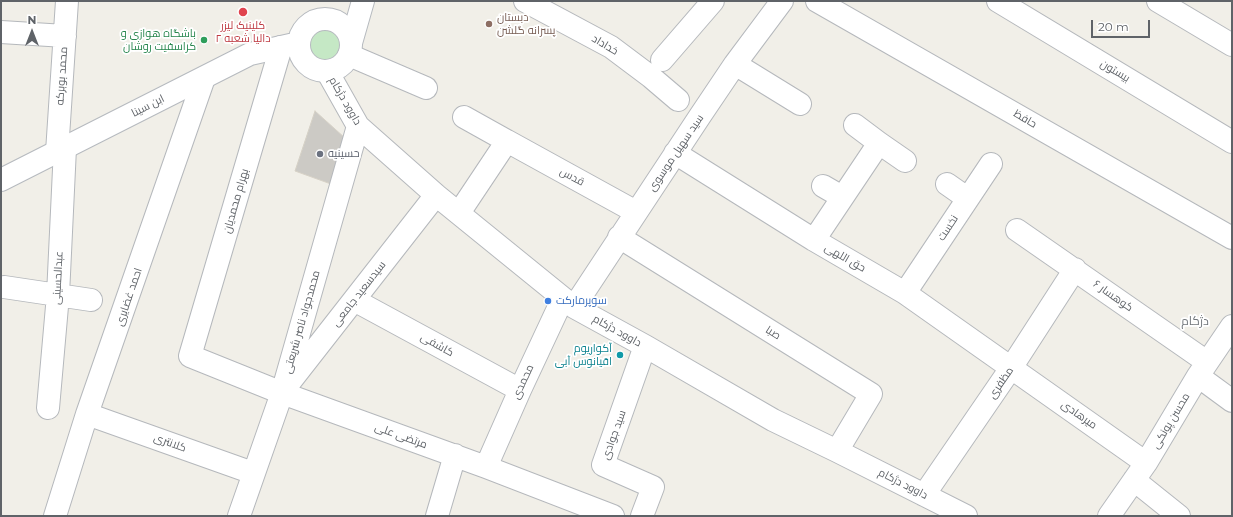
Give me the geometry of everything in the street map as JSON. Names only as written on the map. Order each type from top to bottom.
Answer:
[{"type":"street","name":"محمد بوبرکه","points":[[61,150],[67,1]]},
{"type":"street","points":[[350,49],[350,35],[338,22],[330,19],[321,19],[313,22],[290,45],[300,52],[304,60],[310,66],[318,70],[327,71],[342,65],[348,59],[363,1]]},
{"type":"street","name":"خداداد","points":[[525,1],[611,47],[651,77],[678,100]]},
{"type":"street","points":[[662,60],[713,1]]},
{"type":"street","name":"سید سهیل موسوی","points":[[568,303],[619,237],[735,64],[782,1]]},
{"type":"street","name":"حافظ","points":[[817,1],[1232,238]]},
{"type":"street","name":"بیستون","points":[[998,1],[1232,142]]},
{"type":"street","points":[[1158,1],[1232,45]]},
{"type":"street","points":[[1,32],[65,36]]},
{"type":"street","name":"ابن سینا","points":[[1,180],[250,54],[290,45]]},
{"type":"street","name":"بهرام محمدیان","points":[[190,356],[290,45]]},
{"type":"street","points":[[350,49],[426,88]]},
{"type":"street","points":[[735,64],[800,104]]},
{"type":"street","name":"داوود دژکام","points":[[327,71],[358,126],[436,195],[568,303],[773,420],[966,516]]},
{"type":"street","name":"احمد غضایری","points":[[55,516],[87,414],[204,78]]},
{"type":"street","name":"قدس","points":[[464,117],[636,212]]},
{"type":"street","points":[[855,125],[906,161]]},
{"type":"street","name":"محمدجواد ناصر شریعتی","points":[[239,516],[282,392],[358,126]]},
{"type":"street","points":[[459,213],[507,141]]},
{"type":"street","points":[[814,240],[879,143]]},
{"type":"street","name":"عبدالحسینی","points":[[48,408],[58,295],[61,150]]},
{"type":"street","name":"حق اللهی","points":[[675,153],[814,240],[905,293],[1011,368]]},
{"type":"street","name":"نخست","points":[[905,293],[991,164]]},
{"type":"street","points":[[947,184],[967,198]]},
{"type":"street","points":[[823,186],[842,197]]},
{"type":"street","name":"سیدسعید جامعی","points":[[282,392],[436,195]]},
{"type":"street","name":"کوهسار ۶","points":[[1017,230],[1075,269],[1203,369],[1232,401]]},
{"type":"street","name":"صبا","points":[[619,237],[875,389],[837,451]]},
{"type":"street","name":"مظفری","points":[[924,495],[1011,368],[1075,269]]},
{"type":"street","points":[[4,287],[91,300]]},
{"type":"street","name":"کاشفی","points":[[354,300],[520,390]]},
{"type":"street","name":"محمدی","points":[[486,467],[520,390],[568,303]]},
{"type":"street","name":"محسن پونکی","points":[[1109,516],[1140,472],[1203,369],[1230,334]]},
{"type":"street","name":"سید جوادی","points":[[642,516],[653,487],[603,465],[645,346]]},
{"type":"street","name":"مرتضی علی","points":[[190,356],[613,516]]},
{"type":"street","name":"میرهادی","points":[[1011,368],[1140,472],[1179,516]]},
{"type":"street","name":"کلانتری","points":[[87,414],[253,473]]},
{"type":"street","points":[[437,516],[455,455]]},
{"type":"green space","points":[[327,24],[340,29],[344,35],[341,60],[328,65],[316,62],[307,52],[306,46],[307,39],[314,28]]},
{"type":"building","name":"حسینیه","points":[[315,111],[345,138],[331,184],[295,171]]},
{"type":"place","name":"کلینیک لیزر دالیا شعبه ۲","points":[[243,12]]},
{"type":"place","name":"دبستان پسرانه گلشن","points":[[489,24]]},
{"type":"place","name":"باشگاه هوازی و کراسفیت روشان","points":[[204,40]]},
{"type":"place","name":"حسینیه","points":[[320,154]]},
{"type":"place","name":"سوپرمارکت","points":[[548,301]]},
{"type":"place","name":"آکواریوم اقیانوس آبی","points":[[620,355]]},
{"type":"district","name":"دژکام","points":[[1195,321]]}]
